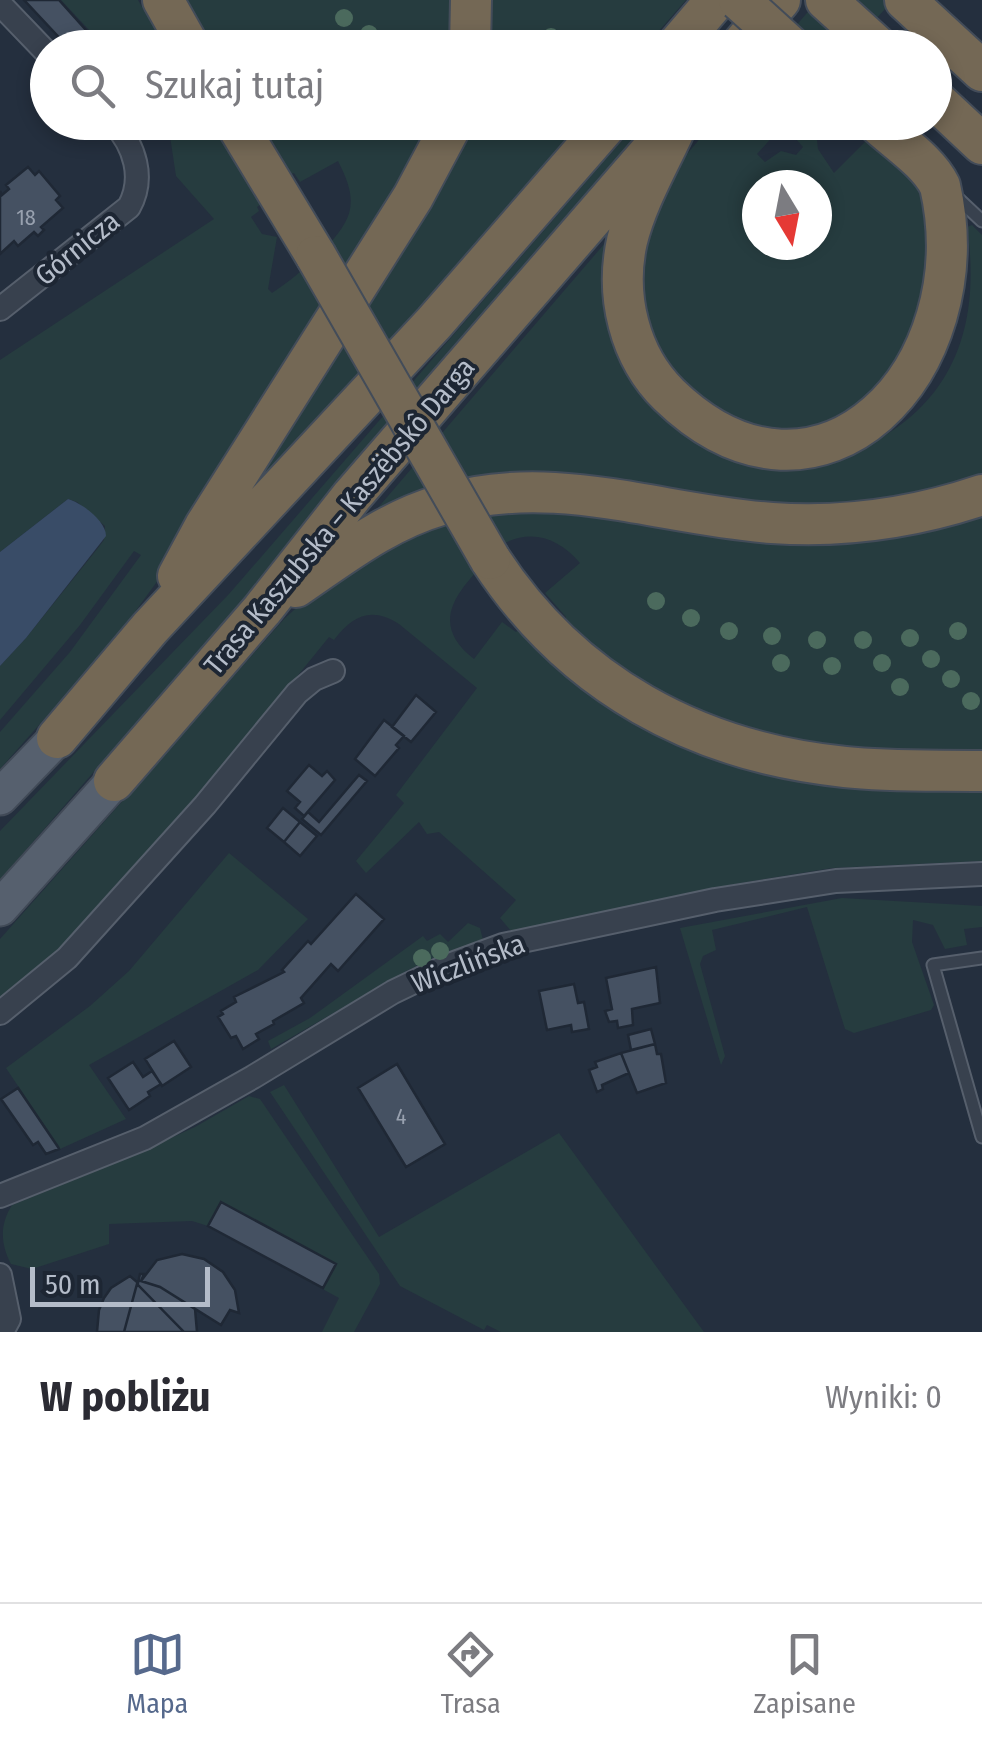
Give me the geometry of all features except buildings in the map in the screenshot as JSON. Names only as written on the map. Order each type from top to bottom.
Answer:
[{"type":"highway","points":[[163,0],[180,30]]},
{"type":"highway","points":[[470,0],[470,30]]},
{"type":"highway","points":[[690,30],[716,0]]},
{"type":"highway","points":[[738,0],[772,30]]},
{"type":"highway","points":[[755,30],[780,0]]},
{"type":"highway","points":[[826,0],[859,30]]},
{"type":"highway","points":[[909,3],[938,30]]},
{"type":"highway","points":[[952,43],[982,71]]},
{"type":"highway","points":[[952,116],[982,144]]},
{"type":"highway","points":[[245,140],[490,559],[542,626],[567,651],[617,690],[676,724],[718,742],[849,768],[982,771]]},
{"type":"highway","points":[[150,628],[205,526],[413,197],[443,140]]},
{"type":"highway","name":"Trasa Kaszubska – Kaszëbskô Darga","points":[[56,738],[150,628],[434,323],[593,140]]},
{"type":"highway","name":"Trasa Kaszubska – Kaszëbskô Darga","points":[[114,781],[262,610],[352,496],[661,140]]},
{"type":"highway","points":[[669,140],[636,213],[623,270],[628,321],[641,358],[658,384],[694,419],[718,434],[783,450],[850,440],[880,425],[909,403],[932,377],[949,344],[962,280],[955,230],[933,174],[896,140]]},
{"type":"highway","points":[[262,610],[384,526],[475,497],[510,492],[579,492],[738,519],[823,525],[892,519],[982,495]]},
{"type":"main road","name":"Trasa Kaszubska – Kaszëbskô Darga","points":[[0,797],[56,738]]},
{"type":"main road","name":"Trasa Kaszubska – Kaszëbskô Darga","points":[[0,908],[114,781]]},
{"type":"street","points":[[0,4],[30,35]]},
{"type":"street","name":"Górnicza","points":[[0,309],[128,207],[138,190],[137,166],[123,140]]},
{"type":"street","points":[[0,1014],[67,958],[205,804],[297,693],[314,679],[333,671]]},
{"type":"street","name":"Wiczlińska","points":[[0,1196],[145,1138],[393,992],[448,965],[503,945],[716,900],[836,881],[982,874]]},
{"type":"street","points":[[0,1276],[8,1319],[2,1332]]},
{"type":"lane","points":[[933,174],[982,222]]},
{"type":"lane","points":[[982,958],[933,965],[982,1138]]},
{"type":"green space","points":[[61,0],[138,0],[155,30],[89,30]]},
{"type":"green space","points":[[187,0],[458,0],[458,30],[204,30]]},
{"type":"green space","points":[[483,0],[686,0],[660,30],[483,30]]},
{"type":"green space","points":[[818,0],[893,0],[866,30],[792,30]]},
{"type":"green space","points":[[171,140],[222,140],[264,202],[251,217],[262,234],[277,237],[268,289],[272,293],[307,266],[337,235],[348,216],[351,196],[338,161],[300,182],[294,173],[287,176],[266,140],[429,140],[164,572],[116,638],[0,769],[0,732],[70,652],[141,555],[134,551],[80,625],[0,720],[0,666],[104,540],[105,526],[68,499],[0,552],[0,360],[214,219],[176,176]]},
{"type":"green space","points":[[455,140],[565,140],[215,544]]},
{"type":"green space","points":[[622,140],[641,140],[0,880],[0,831],[229,594]]},
{"type":"green space","points":[[699,140],[770,140],[757,154],[765,162],[781,151],[796,155],[803,147],[797,140],[817,140],[818,149],[832,170],[834,173],[867,140],[881,142],[924,194],[934,348],[813,436],[728,424],[654,354],[637,257],[677,166]]},
{"type":"green space","points":[[972,225],[982,235],[982,478],[879,504],[378,513],[376,510],[611,236],[652,396],[855,451],[916,412],[953,361],[964,331],[969,299],[967,227]]},
{"type":"green space","points":[[491,511],[982,511],[982,758],[909,756],[747,733],[644,687],[565,626],[566,617],[545,593],[580,563],[545,538],[514,539],[497,549],[461,590],[450,624],[461,647],[474,659],[502,622],[516,632],[523,626],[629,714],[982,786],[982,861],[832,868],[729,885],[511,931],[500,918],[516,900],[439,832],[427,834],[419,822],[366,873],[356,861],[404,803],[396,795],[477,688],[399,624],[380,616],[363,616],[334,640],[329,637],[132,873],[46,961],[0,1001],[0,939],[285,618],[318,589],[402,536]]},
{"type":"green space","points":[[229,853],[308,919],[258,970],[89,1065],[126,1119],[60,1149],[6,1068],[90,1006],[129,971]]},
{"type":"green space","points":[[842,898],[982,906],[982,927],[964,929],[967,945],[945,949],[933,925],[913,920],[912,942],[934,1005],[931,1010],[854,1033],[845,1029],[807,907],[712,930],[716,950],[703,956],[700,964],[725,1056],[721,1065],[680,928]]},
{"type":"green space","points":[[468,923],[480,928],[483,940],[408,970],[271,1049],[268,1041],[310,1018],[423,936],[427,941],[440,934],[448,942]]},
{"type":"green space","points":[[284,1085],[379,1237],[559,1133],[704,1332],[501,1332],[487,1325],[484,1330],[400,1286],[270,1092]]},
{"type":"green space","points":[[249,1096],[260,1099],[379,1274],[380,1284],[354,1332],[322,1332],[339,1298],[192,1221],[109,1224],[109,1244],[32,1269],[11,1264],[3,1234],[12,1205],[195,1127]]},
{"type":"water","points":[[68,499],[92,513],[106,536],[0,666],[0,552]]}]
